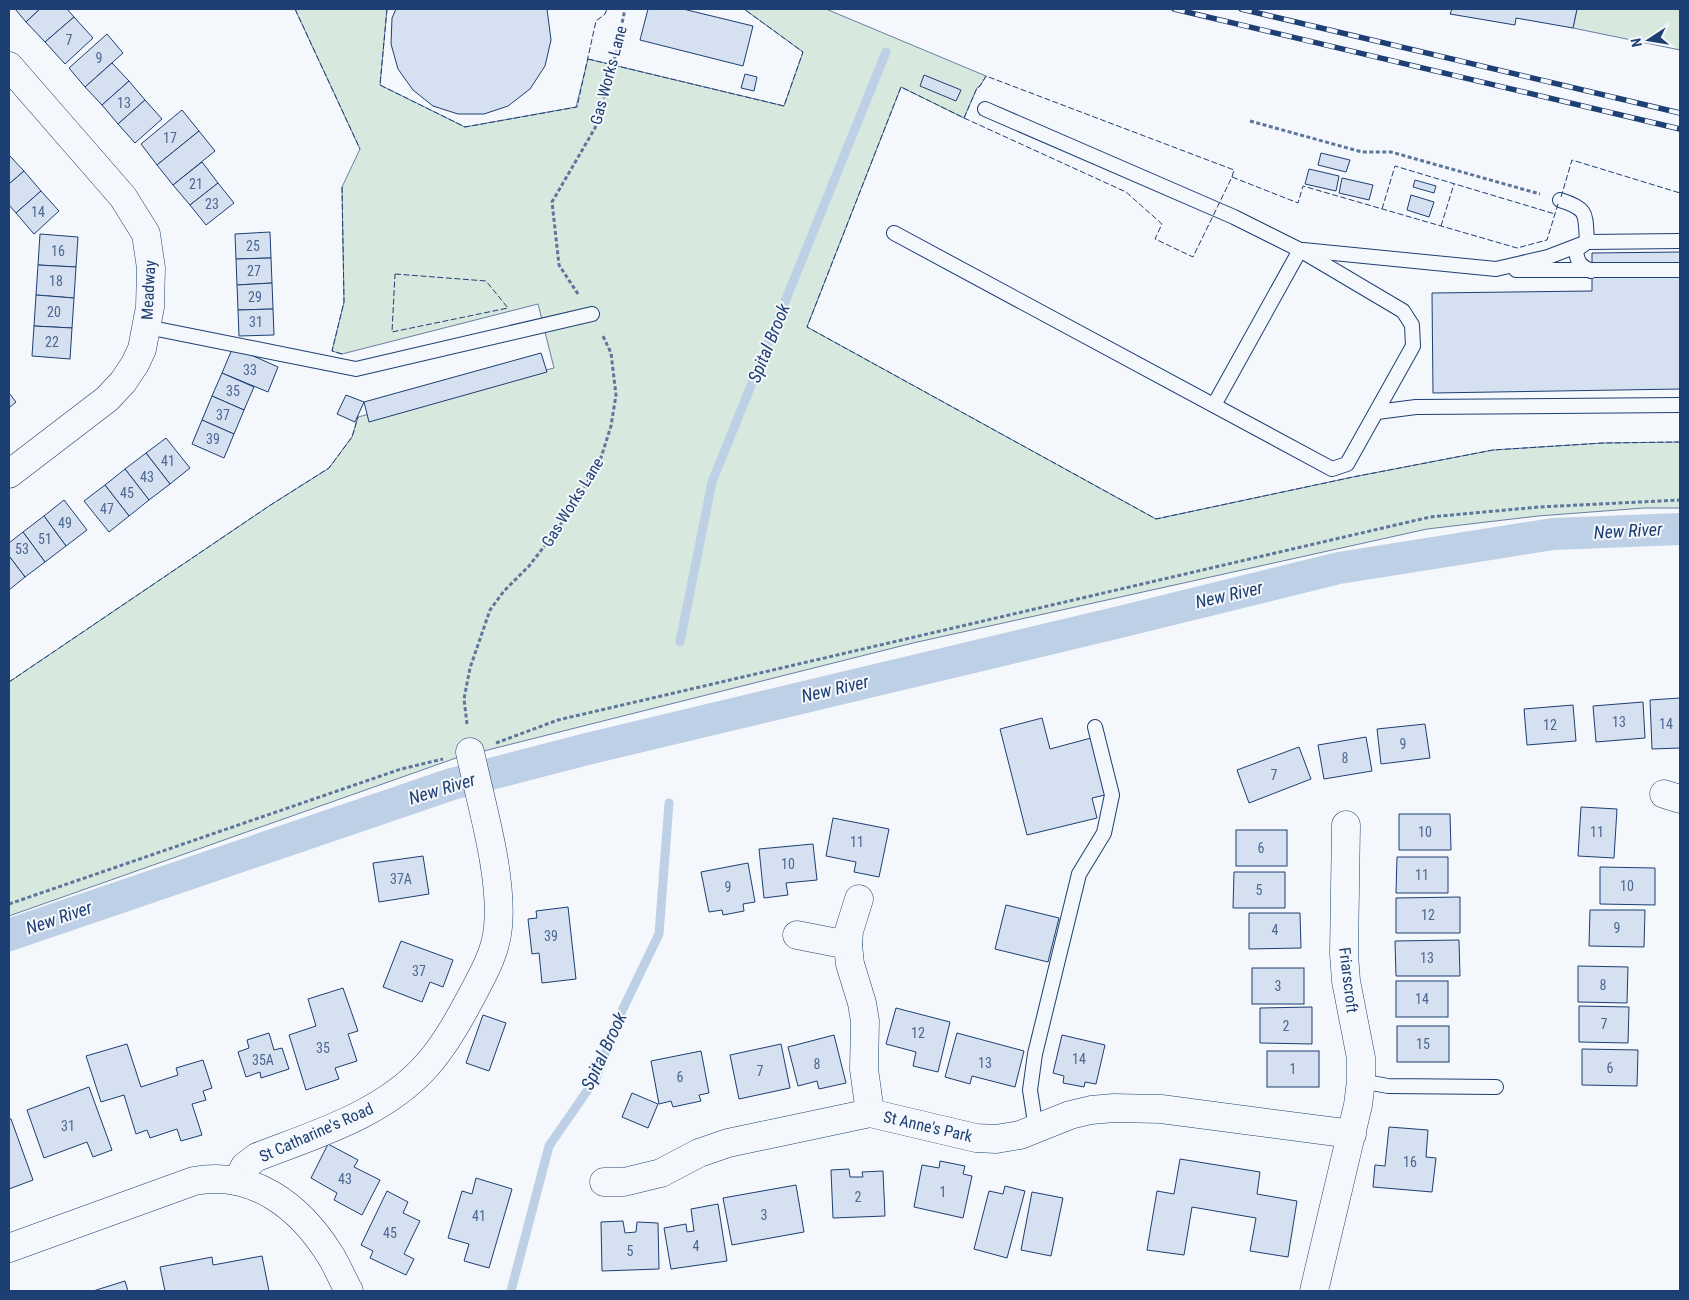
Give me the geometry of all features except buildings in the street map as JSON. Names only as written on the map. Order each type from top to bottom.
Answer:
[{"type":"street","name":"Meadway","points":[[9,66],[123,197],[146,234],[152,268],[147,327],[142,349],[123,382],[107,399],[9,474]]},
{"type":"street","name":"St Catharine's Road","points":[[237,1180],[245,1166],[257,1158],[355,1118],[371,1109],[416,1076],[436,1054],[466,1007],[495,944],[499,911],[498,891],[491,851],[470,752]]},
{"type":"street","name":"Friarscroft","points":[[1314,1291],[1352,1134],[1361,1081],[1361,1058],[1346,981],[1344,954],[1346,826]]},
{"type":"street","name":"St Anne's Park","points":[[859,899],[849,931],[848,945],[850,964],[862,1004],[864,1069],[870,1113]]},
{"type":"street","points":[[797,935],[848,945]]},
{"type":"street","name":"St Anne's Park","points":[[604,1182],[624,1182],[660,1173],[699,1153],[728,1143],[870,1113],[976,1138],[1004,1138],[1020,1135],[1070,1115],[1091,1110],[1114,1108],[1161,1109],[1352,1134]]},
{"type":"street","name":"St Catharine's Road","points":[[9,1248],[194,1181],[214,1179],[237,1180],[271,1194],[292,1209],[305,1222],[330,1254],[349,1291]]},
{"type":"lane","points":[[894,232],[1332,469],[1347,464],[1413,346],[1412,325],[1403,311],[1300,250],[1217,208],[985,109]]},
{"type":"lane","points":[[1560,200],[1578,206],[1585,214],[1587,242]]},
{"type":"lane","points":[[1496,269],[1548,256],[1587,242],[1680,241]]},
{"type":"lane","points":[[1587,242],[1576,250],[1576,259],[1580,266],[1592,271]]},
{"type":"lane","points":[[1300,250],[1496,269],[1680,270]]},
{"type":"lane","points":[[1214,405],[1300,250]]},
{"type":"lane","points":[[147,327],[356,369],[592,314]]},
{"type":"lane","points":[[1377,412],[1416,407],[1680,405]]},
{"type":"lane","points":[[1036,1130],[1030,1090],[1035,1054],[1080,874],[1104,833],[1112,795],[1095,727]]},
{"type":"lane","points":[[1361,1081],[1388,1086],[1496,1087]]},
{"type":"path","name":"Gas Works Lane","points":[[470,752],[464,699],[470,668],[490,610],[504,591],[529,566],[557,530],[599,464],[611,426],[616,395],[611,353],[592,314],[559,264],[552,202],[595,128],[613,66],[625,9]]},
{"type":"path","points":[[1250,121],[1362,152],[1391,152],[1560,200]]},
{"type":"path","points":[[9,904],[401,769],[470,752],[558,720],[1430,516],[1539,507],[1680,500]]},
{"type":"shaded area","points":[[295,9],[387,9],[380,85],[465,127],[576,107],[588,59],[784,106],[803,52],[744,9],[826,9],[986,76],[977,88],[964,118],[901,87],[807,327],[1156,519],[1353,477],[1493,450],[1603,443],[1680,442],[1680,508],[1644,508],[1538,516],[1427,529],[913,643],[456,758],[9,916],[9,682],[269,506],[329,468],[352,437],[358,417],[554,368],[538,304],[342,354],[332,351],[344,302],[342,187],[360,149]]},
{"type":"shaded area","points":[[1577,9],[1680,9],[1680,50],[1573,28]]},
{"type":"waterway","name":"Spital Brook","points":[[680,642],[712,482],[886,52]]},
{"type":"waterway","name":"New River","points":[[9,935],[452,784],[587,749],[1339,568],[1553,534],[1680,529]]},
{"type":"waterway","name":"Spital Brook","points":[[511,1291],[549,1146],[596,1078],[618,1019],[659,934],[669,803]]},
{"type":"railway","points":[[1174,9],[1680,129]]},
{"type":"railway","points":[[1241,9],[1680,113]]},
{"type":"fence","points":[[295,9],[360,149]]},
{"type":"fence","points":[[387,9],[380,85],[465,127],[577,107],[596,21],[605,14],[607,9]]},
{"type":"fence","points":[[588,59],[784,106],[803,52],[744,9]]},
{"type":"fence","points":[[964,118],[977,88],[986,76],[1234,170],[1232,177]]},
{"type":"fence","points":[[1558,204],[1547,240],[1517,248],[1303,186],[1298,203],[1232,177],[1193,257],[1155,239],[1162,224],[1126,192],[901,87],[807,327],[1156,519],[1353,477],[1493,450],[1603,443],[1680,442]]},
{"type":"fence","points":[[1561,197],[1572,160],[1680,193]]},
{"type":"fence","points":[[1382,209],[1395,166],[1555,214]]},
{"type":"fence","points":[[1441,226],[1454,184]]},
{"type":"fence","points":[[342,187],[344,302],[332,351],[342,354]]},
{"type":"fence","points":[[395,274],[486,281],[508,308],[392,332],[395,274]]},
{"type":"fence","points":[[9,682],[269,506],[329,468],[352,437],[358,417]]}]
